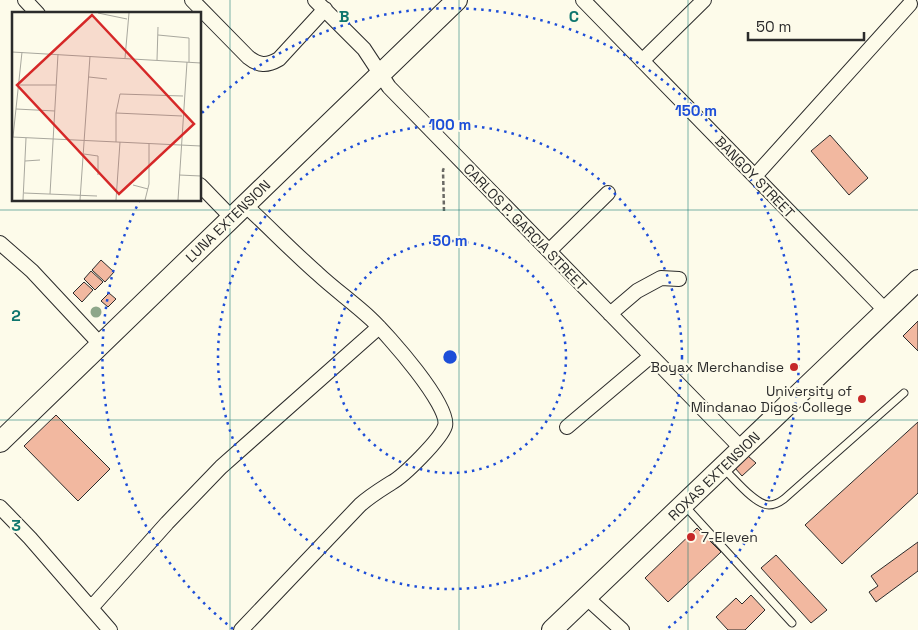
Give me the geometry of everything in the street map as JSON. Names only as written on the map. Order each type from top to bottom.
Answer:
[{"type":"street","points":[[25,0],[36,12]]},
{"type":"street","points":[[192,0],[248,58],[263,65],[279,59],[320,5]]},
{"type":"street","name":"LUNA EXTENSION","points":[[0,442],[457,0]]},
{"type":"street","name":"BANGOY STREET","points":[[583,0],[886,311]]},
{"type":"street","points":[[642,60],[704,0]]},
{"type":"street","name":"CARLOS P. GARCIA STREET","points":[[320,5],[370,56],[389,87],[742,449]]},
{"type":"street","points":[[755,176],[911,6]]},
{"type":"street","points":[[201,186],[238,211],[317,273],[379,327],[398,347],[438,402],[446,418],[444,430],[439,437],[402,475],[360,504],[241,630]]},
{"type":"street","points":[[549,251],[608,193]]},
{"type":"street","points":[[0,243],[32,270],[101,345]]},
{"type":"street","points":[[610,314],[637,291],[661,278],[679,279]]},
{"type":"street","name":"ROXAS EXTENSION","points":[[552,630],[918,280]]},
{"type":"street","points":[[91,608],[167,523],[221,467],[379,327]]},
{"type":"street","points":[[568,426],[651,356]]},
{"type":"street","points":[[0,507],[30,538],[110,630]]},
{"type":"street","points":[[587,598],[622,630]]},
{"type":"lane","points":[[723,467],[756,499],[768,505],[776,504],[904,393]]},
{"type":"lane","points":[[684,505],[792,624]]},
{"type":"path","points":[[444,211],[443,170],[451,150]]},
{"type":"building","points":[[830,135],[868,178],[849,195],[811,151]]},
{"type":"building","points":[[101,260],[114,272],[105,282],[92,270]]},
{"type":"building","points":[[91,271],[103,282],[95,290],[84,279]]},
{"type":"building","points":[[84,282],[93,290],[82,302],[73,293]]},
{"type":"building","points":[[109,293],[116,299],[108,307],[101,301]]},
{"type":"building","points":[[918,321],[918,351],[903,336]]},
{"type":"building","points":[[56,415],[110,469],[78,501],[24,446]]},
{"type":"building","points":[[918,422],[918,493],[842,564],[805,525]]},
{"type":"building","points":[[748,456],[756,463],[742,476],[735,468]]},
{"type":"building","points":[[697,528],[721,552],[668,602],[645,578]]},
{"type":"building","points":[[918,542],[918,571],[876,602],[869,592],[878,586],[871,576]]},
{"type":"building","points":[[776,555],[827,610],[811,623],[761,568]]},
{"type":"building","points":[[751,595],[765,610],[745,630],[728,630],[716,617],[736,598],[742,604]]},
{"type":"place","name":"Boyax Merchandise","points":[[794,367]]},
{"type":"place","name":"University of Mindanao Digos College","points":[[862,399]]},
{"type":"place","name":"7-Eleven","points":[[691,537]]}]
